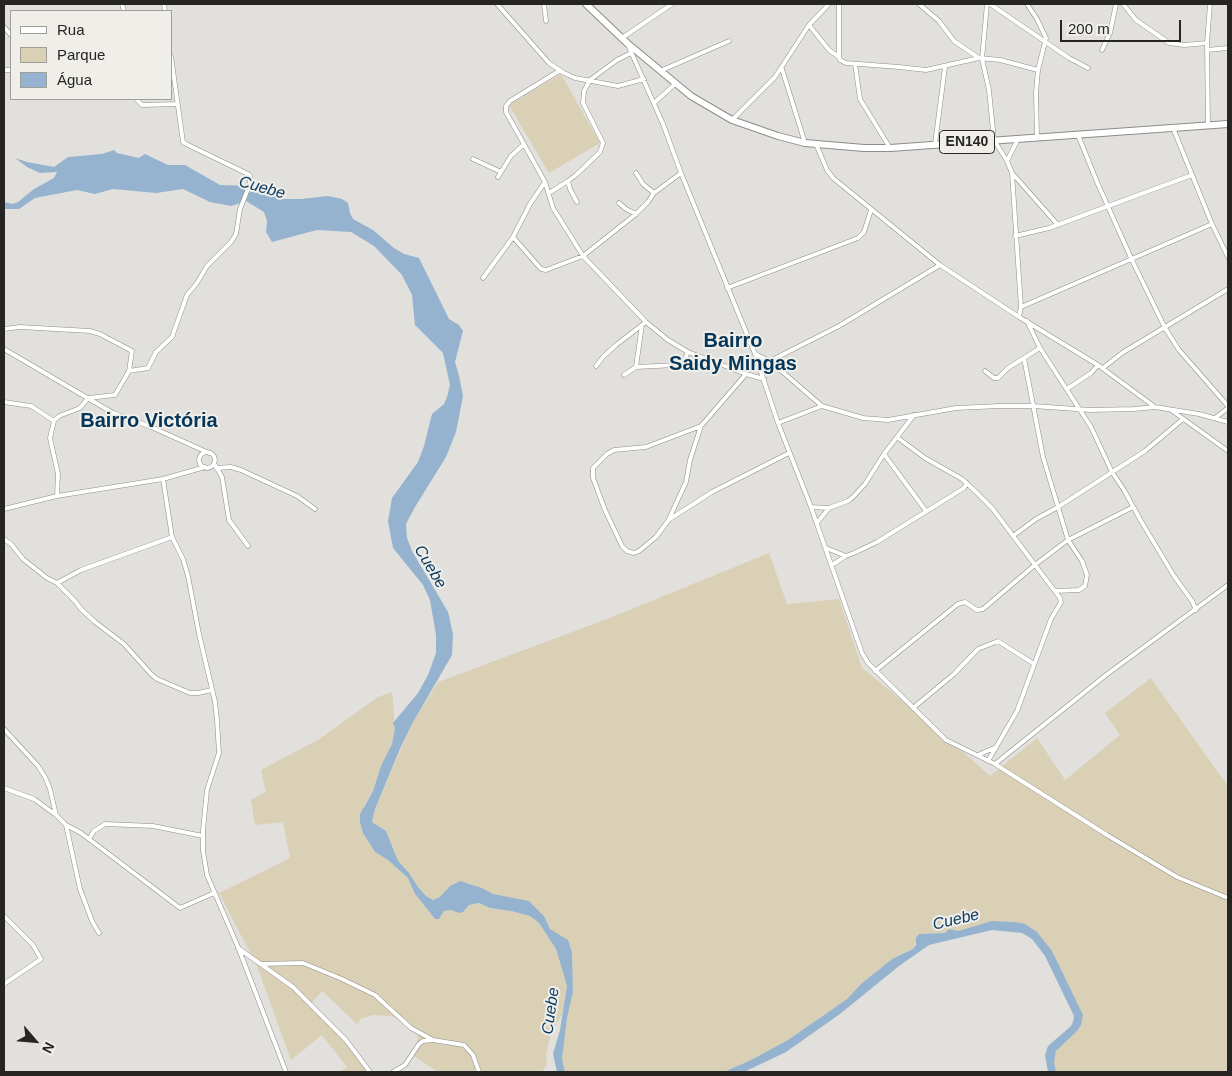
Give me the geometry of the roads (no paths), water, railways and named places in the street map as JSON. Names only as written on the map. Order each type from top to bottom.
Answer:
[{"type":"main road","name":"EN140","points":[[586,4],[674,84],[691,96],[732,120],[805,143],[890,148],[1228,124]]},
{"type":"street","points":[[497,4],[549,63],[559,71],[575,78],[618,86],[644,79]]},
{"type":"street","points":[[544,4],[546,21]]},
{"type":"street","points":[[622,38],[672,4]]},
{"type":"street","points":[[732,120],[782,69],[809,24],[829,4]]},
{"type":"street","points":[[839,4],[839,57]]},
{"type":"street","points":[[919,4],[939,21],[954,41],[981,59]]},
{"type":"street","points":[[1058,225],[1012,173],[994,140],[990,90],[981,59],[988,4],[1069,58],[1088,68]]},
{"type":"street","points":[[1027,4],[1045,34],[1046,41],[1038,70],[1036,93],[1037,138]]},
{"type":"street","points":[[1102,50],[1110,33],[1116,4]]},
{"type":"street","points":[[1122,4],[1136,20],[1169,43],[1184,45],[1207,43]]},
{"type":"street","points":[[1208,125],[1207,43],[1210,4]]},
{"type":"street","points":[[809,24],[829,50],[839,57],[842,62],[926,70],[981,59],[1000,60],[1038,70]]},
{"type":"street","points":[[660,71],[729,41]]},
{"type":"street","points":[[628,43],[755,354],[778,423],[811,507],[862,652],[875,671],[946,740],[994,764],[1172,874],[1228,898]]},
{"type":"street","points":[[1207,50],[1228,48]]},
{"type":"street","points":[[549,194],[568,181],[600,152],[603,143],[584,103],[584,91],[590,80],[617,60],[631,53]]},
{"type":"street","points":[[129,371],[148,368],[156,352],[172,337],[187,295],[207,266],[231,242],[236,234],[240,209],[250,184],[250,176],[248,174],[183,142],[172,63]]},
{"type":"street","points":[[854,64],[860,99],[890,148]]},
{"type":"street","points":[[935,145],[945,67]]},
{"type":"street","points":[[782,69],[805,143]]},
{"type":"street","points":[[559,71],[510,101],[506,106],[506,112],[545,182],[553,208],[583,256],[644,324],[688,352],[764,379]]},
{"type":"street","points":[[654,103],[674,84]]},
{"type":"street","points":[[137,100],[142,105],[178,104]]},
{"type":"street","points":[[1173,128],[1212,224],[1228,257]]},
{"type":"street","points":[[1078,135],[1131,258],[1165,328],[1191,364],[1228,407],[1215,418]]},
{"type":"street","points":[[1007,162],[1018,139]]},
{"type":"street","points":[[816,144],[827,170],[834,178],[940,265],[1019,317],[1103,368],[1155,407]]},
{"type":"street","points":[[498,177],[511,156],[524,145]]},
{"type":"street","points":[[473,159],[501,172]]},
{"type":"street","points":[[636,173],[643,184],[654,193]]},
{"type":"street","points":[[513,237],[543,270],[583,256],[636,214],[654,193],[681,173]]},
{"type":"street","points":[[1012,173],[1021,307],[1019,317]]},
{"type":"street","points":[[1015,236],[1035,230],[1045,230],[1192,175]]},
{"type":"street","points":[[568,181],[577,202]]},
{"type":"street","points":[[483,278],[513,237],[530,204],[545,182]]},
{"type":"street","points":[[618,203],[636,214]]},
{"type":"street","points":[[727,288],[858,238],[864,232],[871,210]]},
{"type":"street","points":[[1021,307],[1212,224]]},
{"type":"street","points":[[770,361],[839,326],[940,265]]},
{"type":"street","points":[[1103,368],[1122,353],[1228,289]]},
{"type":"street","points":[[1027,321],[1040,348],[1091,427],[1112,472],[1196,610]]},
{"type":"street","points":[[596,366],[616,345],[644,324]]},
{"type":"street","points":[[636,368],[644,324]]},
{"type":"street","points":[[4,330],[20,327],[90,331],[100,334],[132,351],[129,371],[115,395],[88,398],[80,408],[59,416],[54,420],[50,438],[58,474],[57,496]]},
{"type":"street","points":[[985,371],[994,378],[998,378],[1018,361],[1040,348]]},
{"type":"street","points":[[4,349],[113,413],[197,446],[210,453],[214,457],[214,463],[222,477],[229,520],[248,546]]},
{"type":"street","points":[[624,375],[636,368],[683,363],[688,352]]},
{"type":"street","points":[[755,354],[770,361],[822,406],[846,414],[876,420],[888,420],[956,408],[1033,406],[1080,409],[1155,407],[1228,422]]},
{"type":"street","points":[[1024,358],[1043,457],[1068,540],[1082,561],[1087,575],[1086,583],[1079,590],[1055,591]]},
{"type":"street","points":[[1018,361],[1024,365]]},
{"type":"street","points":[[1067,389],[1091,373],[1098,365]]},
{"type":"street","points":[[701,426],[646,446],[614,450],[598,462],[592,472],[592,478],[605,510],[622,546],[627,550],[634,553],[639,551],[656,536],[668,521],[686,482],[690,460],[701,426],[746,374]]},
{"type":"street","points":[[4,402],[31,406],[54,420]]},
{"type":"street","points":[[778,423],[822,406]]},
{"type":"street","points":[[1170,409],[1228,451]]},
{"type":"street","points":[[811,507],[830,508],[853,497],[865,484],[884,454],[914,415]]},
{"type":"street","points":[[1013,536],[1036,519],[1058,507],[1145,450],[1183,420]]},
{"type":"street","points":[[898,438],[925,458],[967,483],[992,508],[1036,564],[1061,602],[1052,619],[1014,717],[988,761]]},
{"type":"street","points":[[197,446],[200,459],[205,467]]},
{"type":"street","points":[[668,521],[712,492],[789,452]]},
{"type":"street","points":[[194,471],[203,454],[210,453]]},
{"type":"street","points":[[884,454],[926,511]]},
{"type":"street","points":[[4,509],[57,496],[163,479],[211,466],[214,463]]},
{"type":"street","points":[[216,468],[224,466],[242,470],[297,496],[315,509]]},
{"type":"street","points":[[163,479],[172,537],[188,576],[217,720],[219,753],[207,790],[203,836],[205,864],[214,893],[238,948],[286,1072]]},
{"type":"street","points":[[832,565],[846,556],[877,542],[964,488],[967,483]]},
{"type":"street","points":[[964,488],[974,490]]},
{"type":"street","points":[[875,671],[958,604],[965,602],[977,610],[983,610],[1036,564],[1068,540],[1133,506]]},
{"type":"street","points":[[816,523],[830,508]]},
{"type":"street","points":[[58,583],[82,570],[172,537]]},
{"type":"street","points":[[4,539],[11,544],[23,559],[47,578],[58,583],[81,610],[124,644],[150,674],[157,679],[190,693],[212,690]]},
{"type":"street","points":[[826,548],[846,556]]},
{"type":"street","points":[[994,764],[1106,675],[1228,585]]},
{"type":"street","points":[[1192,601],[1202,605]]},
{"type":"street","points":[[913,708],[954,674],[978,649],[998,641],[1034,664]]},
{"type":"street","points":[[4,729],[38,766],[45,777],[56,815]]},
{"type":"street","points":[[978,755],[994,748]]},
{"type":"street","points":[[4,788],[34,799],[66,825],[89,839],[180,908],[214,893]]},
{"type":"street","points":[[89,839],[94,831],[105,824],[154,826],[203,836]]},
{"type":"street","points":[[66,825],[80,889],[92,921],[99,932]]},
{"type":"street","points":[[4,916],[33,945],[41,958],[4,984]]},
{"type":"street","points":[[238,948],[293,987],[346,1040],[370,1072]]},
{"type":"street","points":[[262,964],[303,963],[342,979],[375,995],[411,1028],[433,1040]]},
{"type":"street","points":[[393,1072],[405,1065],[419,1044],[423,1041],[433,1040],[464,1045],[473,1055],[480,1072]]},
{"type":"water","points":[[114,150],[117,153],[139,158],[145,154],[168,165],[185,165],[220,185],[248,186],[283,199],[328,196],[342,199],[348,203],[353,219],[373,230],[404,254],[419,258],[449,319],[459,325],[463,331],[455,362],[463,396],[456,432],[446,457],[406,524],[407,538],[412,551],[448,612],[453,634],[452,655],[412,724],[400,749],[375,809],[372,822],[386,831],[398,861],[426,896],[433,900],[440,897],[450,886],[460,881],[482,888],[493,894],[529,901],[544,916],[550,929],[568,940],[572,952],[573,992],[567,1018],[562,1059],[565,1072],[557,1072],[553,1054],[560,1030],[567,986],[556,949],[539,923],[530,916],[490,908],[479,903],[469,905],[463,912],[459,913],[451,910],[444,911],[439,919],[435,919],[415,894],[408,878],[388,860],[375,852],[363,833],[360,822],[360,814],[373,791],[381,766],[392,744],[395,728],[393,723],[418,693],[428,675],[436,653],[436,635],[430,600],[423,585],[393,548],[388,521],[392,498],[418,462],[432,414],[444,404],[447,397],[450,385],[443,353],[415,325],[412,295],[402,275],[374,246],[351,232],[317,230],[272,242],[266,232],[267,221],[264,212],[246,201],[231,206],[210,202],[183,189],[156,193],[113,189],[95,194],[77,190],[35,198],[19,209],[4,209],[4,202],[13,204],[18,202],[34,189],[54,178],[57,172],[40,173],[27,167],[15,158],[54,167],[68,157],[102,154]]},
{"type":"water","points":[[992,921],[1025,924],[1037,932],[1052,951],[1083,1015],[1081,1025],[1077,1031],[1056,1051],[1054,1062],[1056,1072],[1048,1072],[1045,1055],[1048,1046],[1071,1026],[1074,1016],[1045,956],[1032,939],[1022,933],[992,930],[929,945],[899,966],[840,1014],[786,1052],[744,1072],[724,1072],[788,1040],[847,999],[862,983],[892,959],[913,949],[919,934],[945,933],[949,929],[958,931]]},
{"type":"district","name":"Bairro Saidy Mingas","points":[[733,352]]},
{"type":"district","name":"Bairro Victória","points":[[149,421]]},
{"type":"water label","name":"Cuebe","points":[[262,188]]},
{"type":"water label","name":"Cuebe","points":[[430,567]]},
{"type":"water label","name":"Cuebe","points":[[956,920]]},
{"type":"water label","name":"Cuebe","points":[[551,1011]]}]
